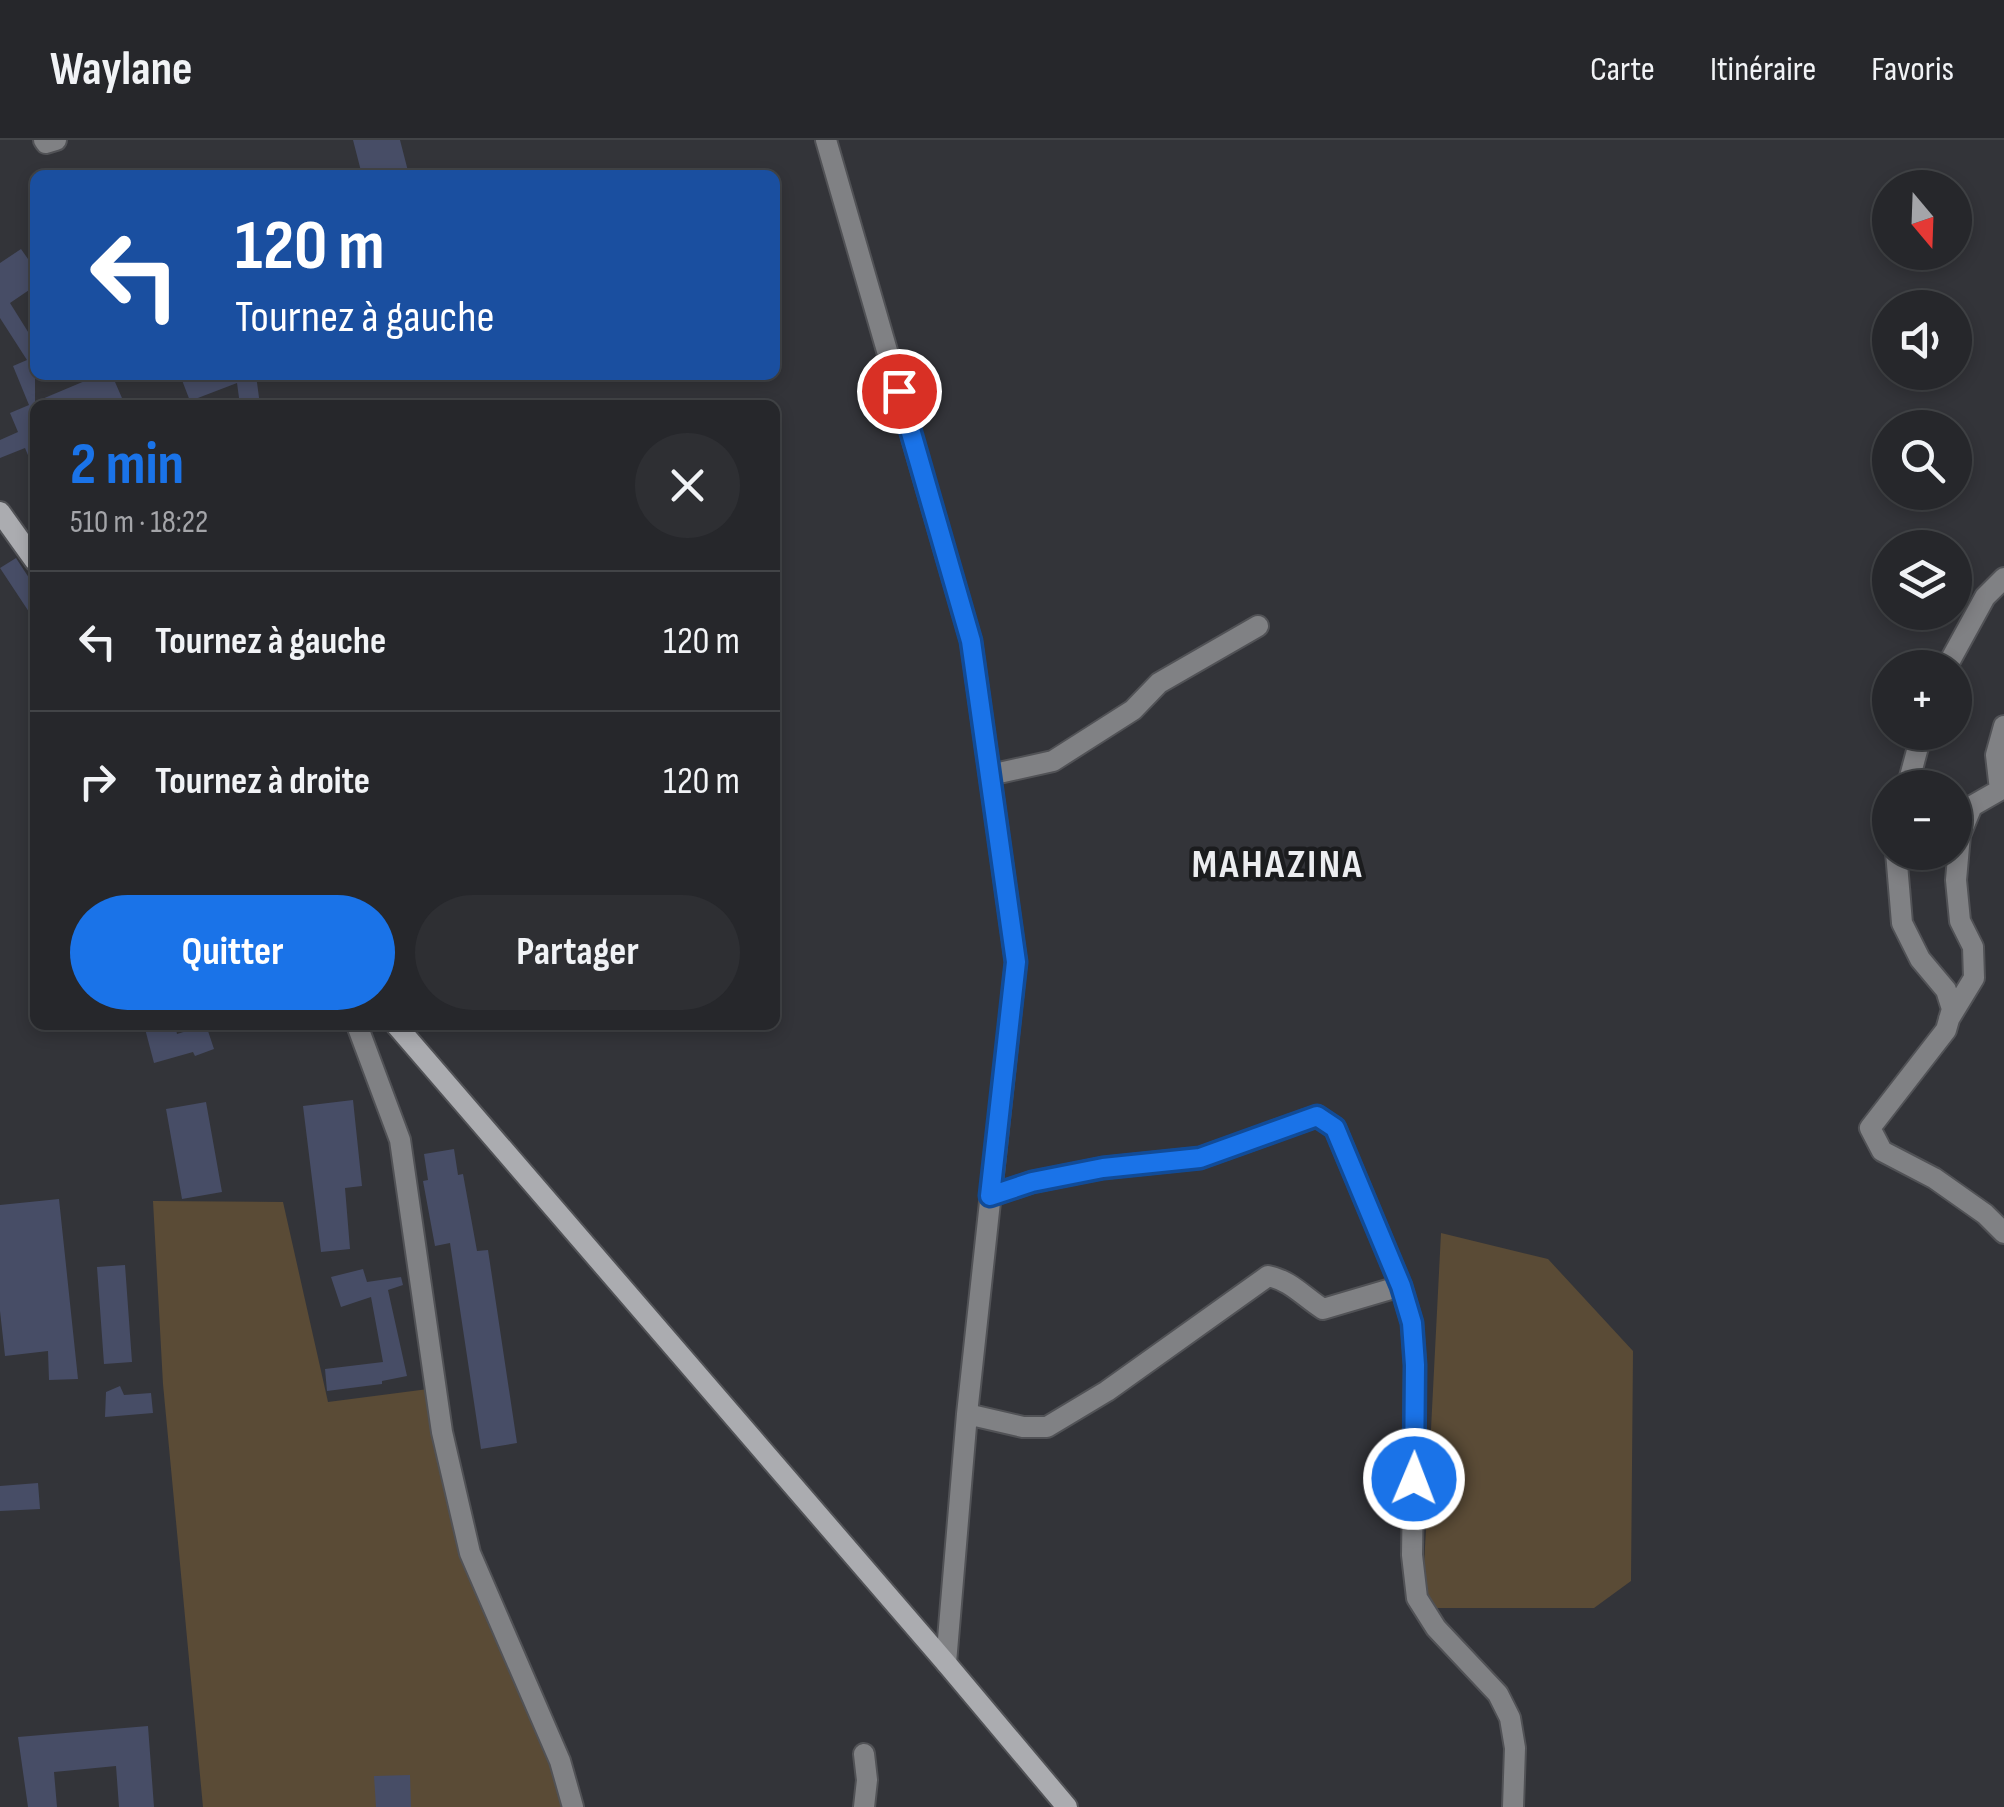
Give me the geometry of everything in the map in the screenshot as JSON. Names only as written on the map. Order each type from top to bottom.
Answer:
[{"type":"main road","points":[[0,512],[30,553]]},
{"type":"main road","points":[[400,1030],[1067,1807]]},
{"type":"street","points":[[44,140],[56,140]]},
{"type":"street","points":[[826,140],[971,641],[1016,962],[966,1414],[946,1662]]},
{"type":"street","points":[[1956,650],[1985,597],[2004,578]]},
{"type":"street","points":[[990,775],[1053,761],[1134,710],[1159,682],[1258,626]]},
{"type":"street","points":[[1948,1022],[1974,978],[1973,947],[1960,921],[1956,880],[1960,836],[1972,806],[2000,790],[1996,755],[2004,726]]},
{"type":"street","points":[[1898,870],[1902,923],[1920,959],[1946,990],[1952,1009],[1946,1030],[1870,1128],[1882,1151],[1934,1178],[1986,1214],[2004,1233]]},
{"type":"street","points":[[358,1030],[400,1140],[442,1432],[470,1553],[560,1761],[573,1807]]},
{"type":"street","points":[[990,1196],[1032,1182],[1103,1168],[1200,1158],[1317,1116],[1335,1128],[1401,1286],[1412,1323],[1412,1555],[1416,1598],[1436,1628],[1498,1694],[1510,1718],[1515,1748],[1513,1807]]},
{"type":"street","points":[[966,1414],[1024,1427],[1047,1427],[1107,1391],[1268,1276],[1284,1279],[1323,1308],[1401,1286]]},
{"type":"street","points":[[864,1754],[864,1807]]},
{"type":"shaded area","points":[[153,1201],[283,1202],[328,1402],[436,1388],[451,1479],[573,1807],[203,1807],[163,1384]]},
{"type":"shaded area","points":[[1441,1233],[1548,1259],[1633,1351],[1631,1581],[1594,1608],[1431,1608],[1423,1586]]},
{"type":"building","points":[[353,140],[400,140],[408,170],[361,170]]},
{"type":"building","points":[[21,249],[30,262],[30,289],[10,303],[30,335],[30,380],[35,380],[35,400],[30,400],[30,460],[25,448],[0,458],[0,440],[18,432],[10,413],[29,405],[13,366],[27,360],[0,318],[0,263]]},
{"type":"building","points":[[87,380],[114,380],[123,400],[40,400]]},
{"type":"building","points":[[182,380],[257,380],[259,400],[239,400],[237,383],[190,400]]},
{"type":"building","points":[[16,558],[30,579],[30,613],[0,568]]},
{"type":"building","points":[[145,1030],[176,1030],[177,1034],[208,1030],[214,1049],[154,1063]]},
{"type":"building","points":[[353,1100],[362,1186],[345,1188],[350,1249],[321,1252],[303,1106]]},
{"type":"building","points":[[206,1102],[222,1192],[182,1199],[166,1109]]},
{"type":"building","points":[[454,1149],[458,1175],[463,1174],[477,1251],[488,1250],[517,1443],[481,1449],[450,1243],[435,1246],[423,1181],[428,1180],[424,1154]]},
{"type":"building","points":[[59,1199],[78,1379],[49,1380],[48,1351],[5,1356],[0,1311],[0,1205]]},
{"type":"building","points":[[125,1265],[132,1362],[104,1364],[97,1267]]},
{"type":"building","points":[[363,1269],[367,1282],[401,1277],[403,1285],[388,1290],[407,1376],[382,1384],[327,1391],[325,1369],[383,1362],[371,1297],[341,1307],[331,1277]]},
{"type":"building","points":[[120,1386],[124,1395],[151,1393],[153,1413],[105,1417],[106,1392]]},
{"type":"building","points":[[38,1483],[40,1509],[0,1511],[0,1486]]},
{"type":"building","points":[[148,1726],[154,1807],[119,1807],[116,1766],[54,1772],[57,1807],[28,1807],[18,1737]]},
{"type":"building","points":[[410,1775],[411,1807],[376,1807],[374,1776]]},
{"type":"district","name":"MAHAZINA","points":[[1278,863]]},
{"type":"route","points":[[899,391],[971,641],[1016,962],[990,1196],[1032,1182],[1103,1168],[1200,1158],[1317,1116],[1335,1128],[1401,1286],[1412,1323],[1414,1479]]}]
